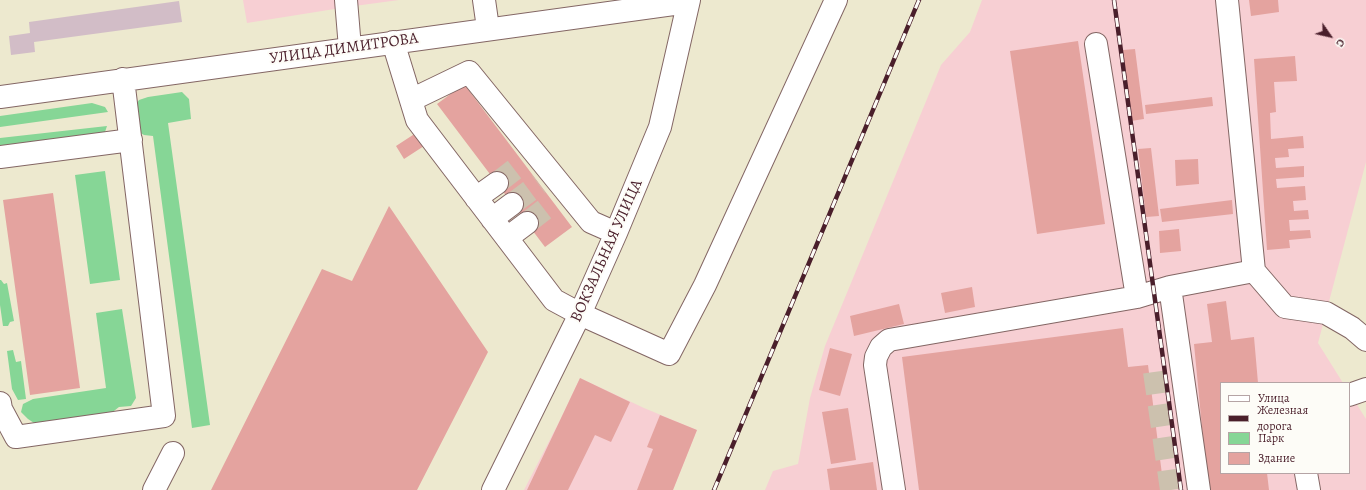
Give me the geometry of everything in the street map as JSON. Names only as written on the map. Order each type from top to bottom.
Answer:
[{"type":"street","points":[[346,0],[350,48]]},
{"type":"street","points":[[484,0],[488,28]]},
{"type":"street","points":[[394,42],[417,120],[554,300],[580,314],[669,354],[705,285],[836,0]]},
{"type":"street","points":[[1228,0],[1254,271],[1286,308],[1326,314],[1352,328],[1366,340]]},
{"type":"street","name":"УЛИЦА ДИМИТРОВА","points":[[0,97],[689,1]]},
{"type":"street","name":"ВОКЗАЛЬНАЯ УЛИЦА","points":[[493,490],[580,314],[660,128],[689,1]]},
{"type":"street","points":[[1096,44],[1137,297]]},
{"type":"street","points":[[411,100],[468,72],[529,158],[560,198],[591,222],[616,233]]},
{"type":"street","points":[[0,403],[1,409],[16,437],[164,416],[124,79]]},
{"type":"street","points":[[0,157],[131,140]]},
{"type":"street","points":[[476,198],[497,183]]},
{"type":"street","points":[[492,219],[512,204]]},
{"type":"street","points":[[507,238],[527,223]]},
{"type":"street","points":[[894,490],[875,365],[876,357],[881,347],[889,340],[1137,297],[1170,287],[1254,271]]},
{"type":"street","points":[[1170,287],[1199,490]]},
{"type":"street","points":[[1350,395],[1366,389]]},
{"type":"street","points":[[154,490],[173,453]]},
{"type":"street","points":[[1306,474],[1309,490]]},
{"type":"shaded area","points":[[243,0],[399,0],[247,23]]},
{"type":"shaded area","points":[[982,0],[1366,0],[1366,162],[1318,343],[1342,382],[1220,382],[1220,474],[1350,474],[1350,394],[1366,419],[1366,490],[765,490],[773,471],[798,464],[810,398],[825,346],[941,65],[970,32]]},
{"type":"shaded area","points":[[179,1],[182,22],[34,42],[35,52],[11,55],[9,36],[30,33],[29,22]]},
{"type":"shaded area","points":[[580,378],[644,408],[697,430],[673,490],[524,490]]},
{"type":"green space","points":[[182,92],[189,99],[191,119],[168,123],[210,425],[192,428],[153,136],[144,135],[137,131],[133,109],[139,100],[148,97]]},
{"type":"green space","points":[[92,103],[105,107],[108,112],[0,127],[0,116]]},
{"type":"green space","points":[[107,126],[105,132],[101,136],[0,151],[0,138]]},
{"type":"green space","points":[[105,171],[120,280],[90,284],[75,175]]},
{"type":"green space","points":[[0,280],[4,284],[7,283],[14,321],[10,322],[8,326],[3,326],[0,305]]},
{"type":"green space","points":[[122,309],[136,398],[131,406],[119,407],[110,414],[34,423],[28,419],[21,412],[23,404],[33,399],[106,388],[96,313]]},
{"type":"green space","points":[[13,350],[16,362],[21,361],[26,399],[18,400],[12,389],[7,351]]},
{"type":"building","points":[[1249,0],[1278,0],[1279,12],[1251,16]]},
{"type":"building","points":[[1078,41],[1105,224],[1037,234],[1010,51]]},
{"type":"building","points":[[1135,49],[1144,119],[1131,121],[1123,50]]},
{"type":"building","points":[[1295,56],[1297,81],[1274,82],[1276,112],[1270,113],[1271,139],[1303,136],[1304,148],[1288,149],[1289,157],[1275,158],[1276,168],[1304,166],[1304,177],[1276,179],[1277,188],[1305,186],[1306,200],[1293,201],[1294,211],[1308,210],[1309,219],[1289,220],[1290,231],[1310,230],[1311,238],[1289,240],[1290,248],[1267,250],[1254,59]]},
{"type":"building","points":[[464,84],[572,227],[545,247],[437,104]]},
{"type":"building","points":[[1212,97],[1213,106],[1146,114],[1145,105]]},
{"type":"building","points":[[416,133],[424,146],[404,159],[396,146]]},
{"type":"building","points":[[1151,148],[1159,216],[1146,217],[1138,149]]},
{"type":"building","points":[[1198,159],[1199,184],[1176,186],[1175,160]]},
{"type":"building","points":[[53,193],[80,388],[30,395],[3,200]]},
{"type":"building","points":[[1232,200],[1233,214],[1162,222],[1160,209]]},
{"type":"building","points":[[389,206],[488,352],[417,490],[211,490],[322,269],[352,281]]},
{"type":"building","points":[[1179,229],[1181,251],[1160,253],[1159,231]]},
{"type":"building","points":[[972,287],[975,307],[945,313],[941,293]]},
{"type":"building","points":[[1226,301],[1231,340],[1254,337],[1258,382],[1220,382],[1220,474],[1267,474],[1269,490],[1208,490],[1194,344],[1212,342],[1207,304]]},
{"type":"building","points":[[899,304],[904,324],[854,336],[850,316]]},
{"type":"building","points":[[1123,328],[1128,367],[1148,365],[1164,490],[919,490],[902,357]]},
{"type":"building","points":[[830,348],[852,354],[840,396],[819,390]]},
{"type":"building","points":[[580,378],[630,402],[611,442],[595,435],[568,490],[527,490]]},
{"type":"building","points":[[848,408],[856,460],[831,464],[822,412]]},
{"type":"building","points":[[660,415],[697,430],[673,490],[637,490],[653,449],[647,447]]},
{"type":"building","points":[[873,462],[877,490],[830,490],[827,469]]},
{"type":"tunnel","points":[[497,183],[523,163]]},
{"type":"tunnel","points":[[512,204],[539,184]]},
{"type":"tunnel","points":[[527,223],[553,203]]},
{"type":"tunnel","points":[[1154,372],[1171,490]]},
{"type":"railway","points":[[714,490],[919,0]]},
{"type":"railway","points":[[1114,0],[1181,490]]}]
